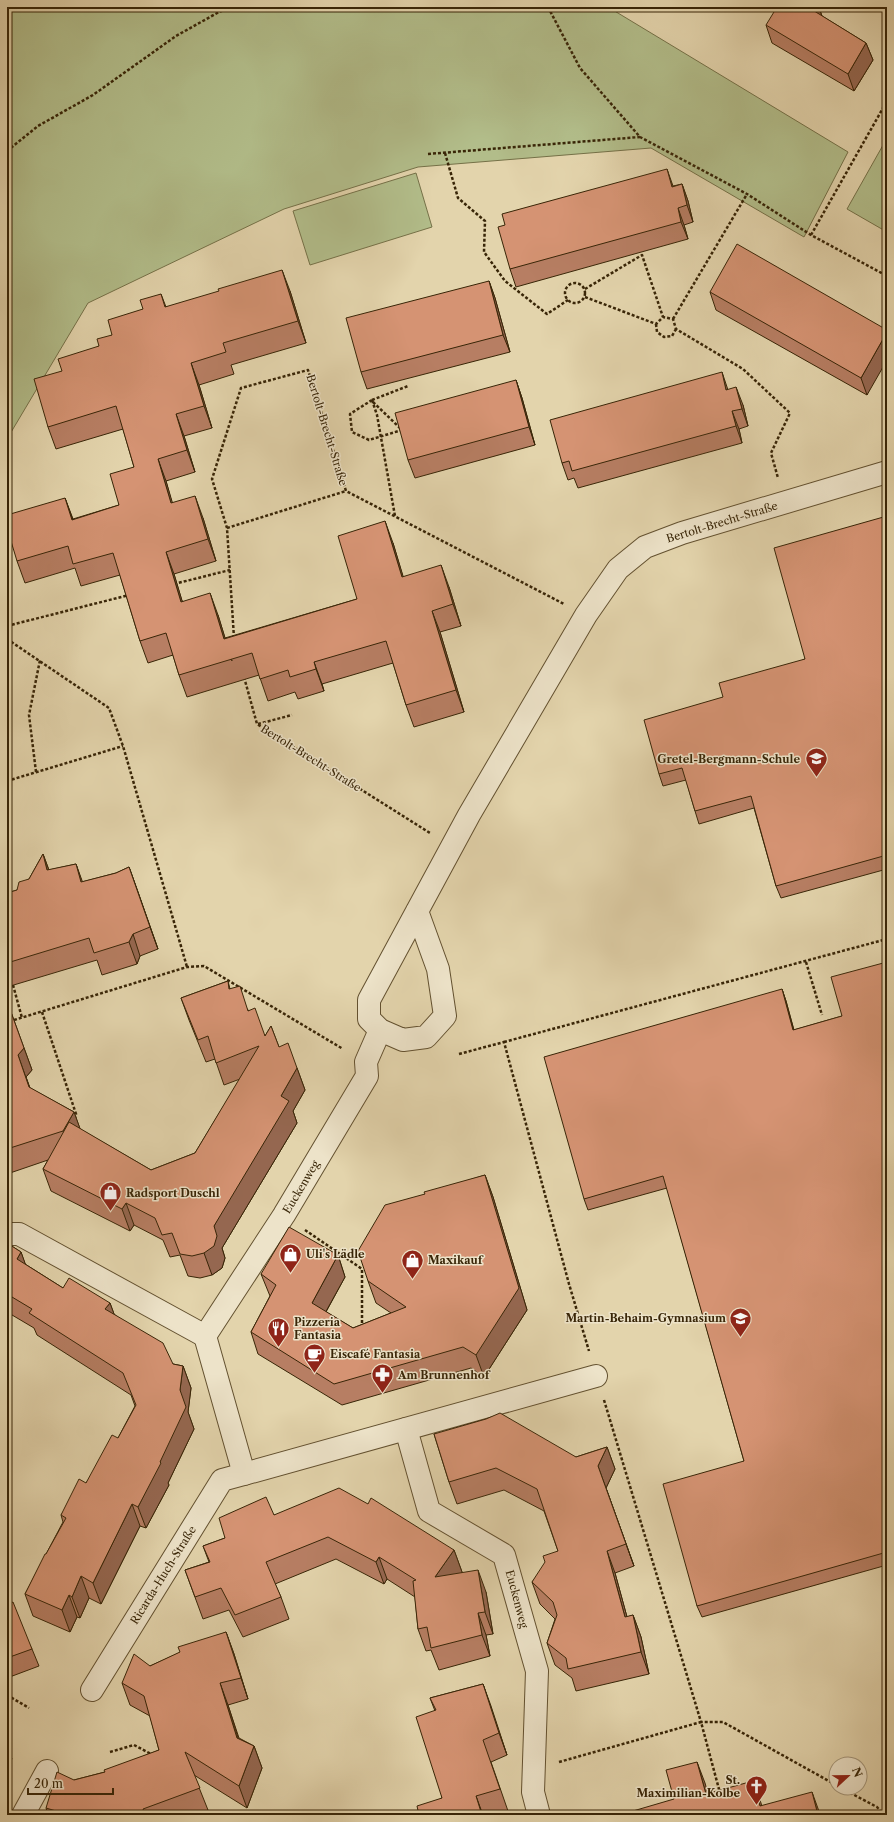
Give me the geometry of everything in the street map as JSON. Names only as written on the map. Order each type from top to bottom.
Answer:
[{"type":"street","name":"Bertolt-Brecht-Straße","points":[[380,1030],[369,1019],[369,1000],[452,847],[586,615],[618,569],[645,547],[682,533],[784,504],[887,472]]},
{"type":"street","points":[[380,1030],[403,1040],[426,1038],[445,1016],[438,969],[417,911]]},
{"type":"street","name":"Euckenweg","points":[[205,1336],[284,1215],[367,1076],[366,1062],[380,1030]]},
{"type":"street","points":[[7,1234],[19,1234],[205,1336],[244,1474],[596,1376]]},
{"type":"street","name":"Euckenweg","points":[[406,1429],[428,1511],[504,1555],[537,1672],[533,1792],[539,1815]]},
{"type":"street","name":"Ricarda-Huch-Straße","points":[[92,1690],[222,1480],[244,1474]]},
{"type":"street","points":[[23,1815],[47,1771]]},
{"type":"path","points":[[7,151],[38,126],[93,94],[176,36],[231,7]]},
{"type":"path","points":[[548,7],[580,68],[640,137],[747,194],[811,235],[887,276]]},
{"type":"path","points":[[811,235],[887,101]]},
{"type":"path","points":[[428,154],[640,137]]},
{"type":"path","points":[[445,153],[458,198],[485,221],[484,252],[505,281],[547,314],[568,300]]},
{"type":"path","points":[[747,194],[673,319],[676,329],[743,369],[790,413],[772,453],[784,504]]},
{"type":"path","points":[[585,289],[642,255],[663,317]]},
{"type":"path","points":[[571,284],[579,284],[585,289],[585,297],[580,303],[572,303],[565,298],[566,289],[571,284]]},
{"type":"path","points":[[585,297],[656,324]]},
{"type":"path","points":[[663,317],[673,319]]},
{"type":"path","points":[[656,324],[663,317]]},
{"type":"path","points":[[656,324],[657,332],[664,337],[672,336],[676,329]]},
{"type":"path","name":"Bertolt-Brecht-Straße","points":[[234,641],[227,528],[212,479],[241,388],[308,370],[346,491]]},
{"type":"path","points":[[408,386],[372,400],[350,414],[352,432],[370,440],[409,428]]},
{"type":"path","points":[[372,400],[402,430]]},
{"type":"path","points":[[372,400],[377,415],[395,516]]},
{"type":"path","name":"Bertolt-Brecht-Straße","points":[[227,528],[346,491],[586,615]]},
{"type":"path","points":[[172,584],[230,570]]},
{"type":"path","points":[[7,626],[134,594]]},
{"type":"path","points":[[7,639],[109,708],[123,746],[187,967]]},
{"type":"path","points":[[36,772],[29,715],[40,660]]},
{"type":"path","name":"Bertolt-Brecht-Straße","points":[[243,671],[257,724],[452,847]]},
{"type":"path","points":[[257,724],[292,715]]},
{"type":"path","points":[[7,781],[123,746]]},
{"type":"path","points":[[459,1054],[887,939]]},
{"type":"path","points":[[806,962],[822,1016]]},
{"type":"path","points":[[14,1020],[187,967],[204,966],[366,1062]]},
{"type":"path","points":[[13,985],[22,1018]]},
{"type":"path","points":[[42,1012],[76,1114],[73,1120]]},
{"type":"path","points":[[504,1042],[569,1284],[701,1722],[720,1794]]},
{"type":"path","points":[[284,1215],[362,1269],[362,1335]]},
{"type":"path","points":[[7,1695],[29,1708]]},
{"type":"path","points":[[534,1769],[701,1722],[722,1722],[828,1781]]},
{"type":"path","points":[[110,1752],[134,1745],[154,1756]]},
{"type":"path","points":[[855,1796],[877,1808],[884,1815]]},
{"type":"green space","points":[[7,7],[608,7],[848,152],[804,237],[651,148],[418,167],[284,209],[88,303],[7,439]]},
{"type":"green space","points":[[887,138],[887,232],[847,209]]},
{"type":"green space","points":[[416,173],[432,227],[310,265],[293,211]]},
{"type":"building","points":[[777,7],[812,7],[811,9],[866,43],[848,74],[766,25]]},
{"type":"building","points":[[667,169],[672,187],[682,184],[687,205],[678,208],[681,222],[510,269],[498,227],[505,225],[502,214]]},
{"type":"building","points":[[737,244],[887,330],[861,378],[710,292]]},
{"type":"building","points":[[282,270],[298,321],[223,343],[226,352],[191,363],[204,406],[176,414],[187,450],[158,459],[171,503],[195,496],[208,539],[166,552],[181,602],[210,593],[224,639],[357,599],[338,536],[385,521],[402,577],[441,565],[453,604],[432,611],[456,690],[406,705],[386,641],[314,662],[316,669],[290,677],[288,670],[260,679],[252,653],[179,675],[166,633],[140,641],[113,553],[73,564],[68,546],[17,561],[7,528],[7,515],[65,498],[72,520],[119,505],[110,474],[134,467],[116,406],[48,427],[34,379],[62,371],[58,359],[99,346],[97,339],[112,335],[108,320],[143,309],[140,300],[161,294],[165,307]]},
{"type":"building","points":[[489,281],[503,335],[361,372],[346,318]]},
{"type":"building","points":[[722,372],[726,390],[736,387],[742,409],[732,411],[736,426],[572,471],[569,461],[562,463],[550,420]]},
{"type":"building","points":[[516,380],[529,427],[408,460],[395,413]]},
{"type":"building","points":[[887,516],[887,855],[776,886],[751,796],[695,811],[682,768],[659,774],[644,720],[723,697],[719,683],[805,659],[774,548]]},
{"type":"building","points":[[43,854],[47,870],[76,864],[81,882],[116,873],[129,867],[150,927],[133,934],[129,942],[94,953],[89,938],[7,963],[7,893],[17,890],[19,882],[29,879]]},
{"type":"building","points":[[887,962],[887,1552],[697,1606],[663,1484],[744,1461],[663,1176],[584,1199],[544,1057],[782,989],[793,1030],[842,1016],[831,977]]},
{"type":"building","points":[[228,981],[229,989],[240,986],[248,1011],[255,1008],[265,1036],[271,1026],[279,1047],[288,1043],[297,1068],[281,1096],[289,1101],[214,1226],[217,1236],[214,1246],[204,1253],[192,1256],[180,1254],[172,1233],[162,1235],[155,1218],[126,1203],[122,1209],[43,1169],[69,1122],[151,1170],[195,1153],[259,1046],[216,1063],[208,1036],[198,1040],[181,998]]},
{"type":"building","points":[[7,1001],[24,1048],[18,1055],[29,1087],[74,1112],[63,1131],[7,1149]]},
{"type":"building","points":[[485,1175],[519,1288],[476,1355],[463,1347],[334,1384],[251,1332],[276,1285],[261,1274],[289,1227],[338,1255],[312,1303],[353,1328],[406,1307],[368,1281],[358,1251],[385,1205],[425,1194],[424,1192]]},
{"type":"building","points":[[7,1243],[21,1252],[17,1259],[63,1288],[69,1278],[110,1303],[105,1309],[163,1343],[173,1364],[183,1366],[180,1390],[186,1407],[160,1462],[161,1463],[138,1507],[132,1504],[93,1583],[81,1576],[72,1597],[69,1595],[62,1610],[25,1594],[45,1554],[66,1518],[61,1515],[79,1479],[86,1483],[112,1435],[118,1438],[136,1405],[123,1373],[29,1313],[32,1309],[7,1294]]},
{"type":"building","points":[[500,1413],[576,1457],[607,1447],[598,1466],[626,1544],[607,1551],[625,1617],[633,1615],[641,1652],[568,1669],[566,1658],[547,1643],[557,1615],[553,1602],[532,1582],[545,1562],[543,1556],[558,1551],[537,1489],[496,1468],[449,1482],[434,1434],[486,1419]]},
{"type":"building","points":[[339,1488],[368,1504],[371,1498],[454,1550],[435,1577],[478,1570],[485,1612],[478,1613],[482,1635],[431,1648],[427,1627],[418,1629],[413,1581],[416,1580],[379,1557],[376,1562],[328,1537],[266,1562],[281,1597],[235,1615],[221,1588],[195,1597],[185,1570],[210,1562],[203,1546],[225,1538],[219,1518],[266,1497],[274,1515]]},
{"type":"building","points":[[13,1602],[32,1649],[7,1658],[7,1605]]},
{"type":"building","points":[[226,1632],[241,1678],[220,1683],[237,1738],[254,1746],[239,1786],[185,1752],[200,1788],[143,1809],[145,1815],[66,1815],[46,1808],[57,1772],[74,1780],[105,1772],[104,1770],[159,1750],[144,1696],[122,1683],[134,1654],[150,1666],[180,1652],[178,1647]]},
{"type":"building","points":[[483,1684],[499,1733],[483,1740],[500,1789],[476,1796],[482,1815],[419,1815],[417,1806],[442,1798],[416,1717],[436,1710],[430,1698]]},
{"type":"building","points":[[697,1762],[706,1794],[753,1781],[760,1806],[812,1792],[818,1815],[635,1815],[633,1811],[674,1799],[666,1770]]},
{"type":"place","name":"Gretel-Bergmann-Schule","points":[[816,778]]},
{"type":"place","name":"Radsport Duschl","points":[[110,1212]]},
{"type":"place","name":"Uli's Lädle","points":[[290,1274]]},
{"type":"place","name":"Maxikauf","points":[[413,1280]]},
{"type":"place","name":"Martin-Behaim-Gymnasium","points":[[741,1338]]},
{"type":"place","name":"Pizzeria Fantasia","points":[[278,1348]]},
{"type":"place","name":"Eiscafé Fantasia","points":[[315,1374]]},
{"type":"place","name":"Am Brunnenhof","points":[[383,1394]]},
{"type":"place","name":"St. Maximilian-Kolbe","points":[[756,1806]]}]
